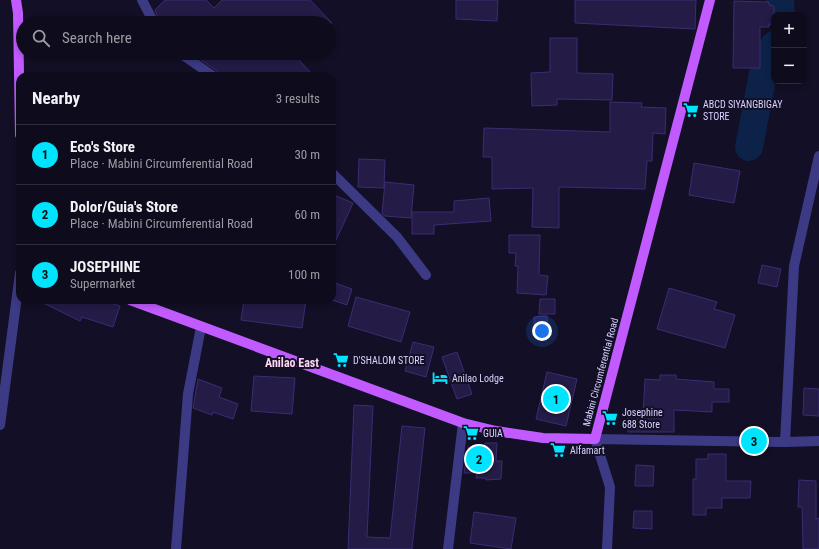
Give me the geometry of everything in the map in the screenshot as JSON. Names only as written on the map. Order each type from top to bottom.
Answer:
[{"type":"main road","points":[[16,0],[18,16]]},
{"type":"main road","name":"Mabini Circumferential Road","points":[[141,304],[463,423],[496,431],[543,438],[595,439],[710,0]]},
{"type":"main road","points":[[19,60],[19,72]]},
{"type":"street","points":[[142,0],[150,16]]},
{"type":"street","points":[[190,60],[207,72]]},
{"type":"street","points":[[785,442],[794,266],[819,156]]},
{"type":"street","points":[[336,177],[397,237],[426,275]]},
{"type":"street","points":[[0,425],[16,303]]},
{"type":"street","points":[[176,549],[185,417],[201,327]]},
{"type":"street","points":[[448,549],[463,423]]},
{"type":"street","points":[[607,549],[610,487],[595,439],[785,442],[819,441]]},
{"type":"building","points":[[165,0],[206,0],[214,8],[222,0],[310,0],[325,16],[157,16],[155,10]]},
{"type":"building","points":[[456,0],[498,0],[497,21],[456,19]]},
{"type":"building","points":[[575,0],[696,0],[695,29],[575,23]]},
{"type":"building","points":[[734,1],[769,2],[769,5],[774,6],[774,12],[771,12],[771,24],[769,24],[769,27],[760,27],[760,68],[733,68]]},
{"type":"building","points":[[550,38],[577,38],[577,73],[613,74],[612,100],[557,99],[557,105],[532,106],[531,73],[550,72]]},
{"type":"building","points":[[201,60],[299,60],[310,72],[217,72]]},
{"type":"building","points":[[610,102],[642,103],[641,107],[666,108],[665,134],[653,133],[652,161],[647,161],[645,189],[559,187],[559,228],[532,227],[533,188],[492,189],[492,157],[483,157],[484,128],[610,132]]},
{"type":"building","points":[[359,159],[385,160],[384,188],[358,187]]},
{"type":"building","points":[[694,163],[740,171],[734,203],[689,195]]},
{"type":"building","points":[[385,182],[414,185],[411,218],[385,216],[382,214]]},
{"type":"building","points":[[336,196],[353,203],[336,240]]},
{"type":"building","points":[[489,198],[491,221],[434,225],[434,234],[412,234],[412,212],[454,212],[454,201]]},
{"type":"building","points":[[509,235],[540,235],[539,275],[548,276],[546,295],[517,293],[518,266],[515,266],[516,253],[509,253]]},
{"type":"building","points":[[762,265],[781,269],[777,287],[758,283]]},
{"type":"building","points":[[336,283],[352,289],[347,305],[336,301]]},
{"type":"building","points":[[669,288],[717,302],[714,309],[735,315],[725,348],[657,329]]},
{"type":"building","points":[[356,297],[410,312],[401,342],[348,326]]},
{"type":"building","points":[[540,299],[555,299],[555,314],[539,314]]},
{"type":"building","points":[[45,304],[114,304],[120,306],[113,327],[82,317],[80,321]]},
{"type":"building","points":[[243,304],[305,304],[302,328],[241,320]]},
{"type":"building","points":[[547,316],[548,336],[534,336],[534,317]]},
{"type":"building","points":[[413,342],[434,347],[426,377],[405,371]]},
{"type":"building","points":[[457,352],[472,394],[457,399],[442,357]]},
{"type":"building","points":[[547,372],[577,379],[566,426],[536,419]]},
{"type":"building","points":[[660,375],[676,375],[676,379],[714,382],[714,389],[729,389],[729,402],[712,402],[712,412],[674,410],[674,432],[628,432],[628,415],[643,415],[645,379],[660,380]]},
{"type":"building","points":[[254,376],[295,378],[292,414],[251,411]]},
{"type":"building","points":[[198,379],[222,388],[219,397],[238,404],[233,419],[213,412],[212,415],[193,408]]},
{"type":"building","points":[[804,388],[819,389],[819,416],[803,415]]},
{"type":"building","points":[[354,405],[373,406],[367,537],[390,538],[402,426],[425,428],[412,549],[348,549]]},
{"type":"building","points":[[485,443],[497,443],[496,461],[502,461],[501,479],[486,480],[486,478],[476,478],[477,473],[464,473],[468,447],[485,447]]},
{"type":"building","points":[[708,454],[726,454],[726,481],[751,481],[750,498],[722,498],[722,508],[706,508],[706,515],[693,515],[693,479],[696,479],[696,459],[708,459]]},
{"type":"building","points":[[636,465],[654,466],[653,486],[635,486]]},
{"type":"building","points":[[799,480],[816,481],[816,519],[819,518],[819,549],[803,549],[802,507],[798,507]]},
{"type":"building","points":[[634,511],[652,511],[652,529],[633,528]]},
{"type":"building","points":[[474,512],[516,518],[511,549],[470,543]]},
{"type":"waterway","points":[[780,0],[781,12]]},
{"type":"waterway","points":[[749,147],[764,68],[773,48]]},
{"type":"place","name":"ABCD SIYANGBIGAY STORE","points":[[691,110]]},
{"type":"place","name":"D'SHALOM STORE","points":[[341,360]]},
{"type":"place","name":"Anilao Lodge","points":[[440,378]]},
{"type":"place","name":"Eco's Store","points":[[556,399]]},
{"type":"place","name":"Josephine 688 Store","points":[[610,418]]},
{"type":"place","name":"GUIA","points":[[471,433]]},
{"type":"place","name":"JOSEPHINE","points":[[754,441]]},
{"type":"place","name":"Alfamart","points":[[558,450]]},
{"type":"place","name":"Dolor/Guia's Store","points":[[479,459]]},
{"type":"district","name":"Anilao East","points":[[292,363]]}]
